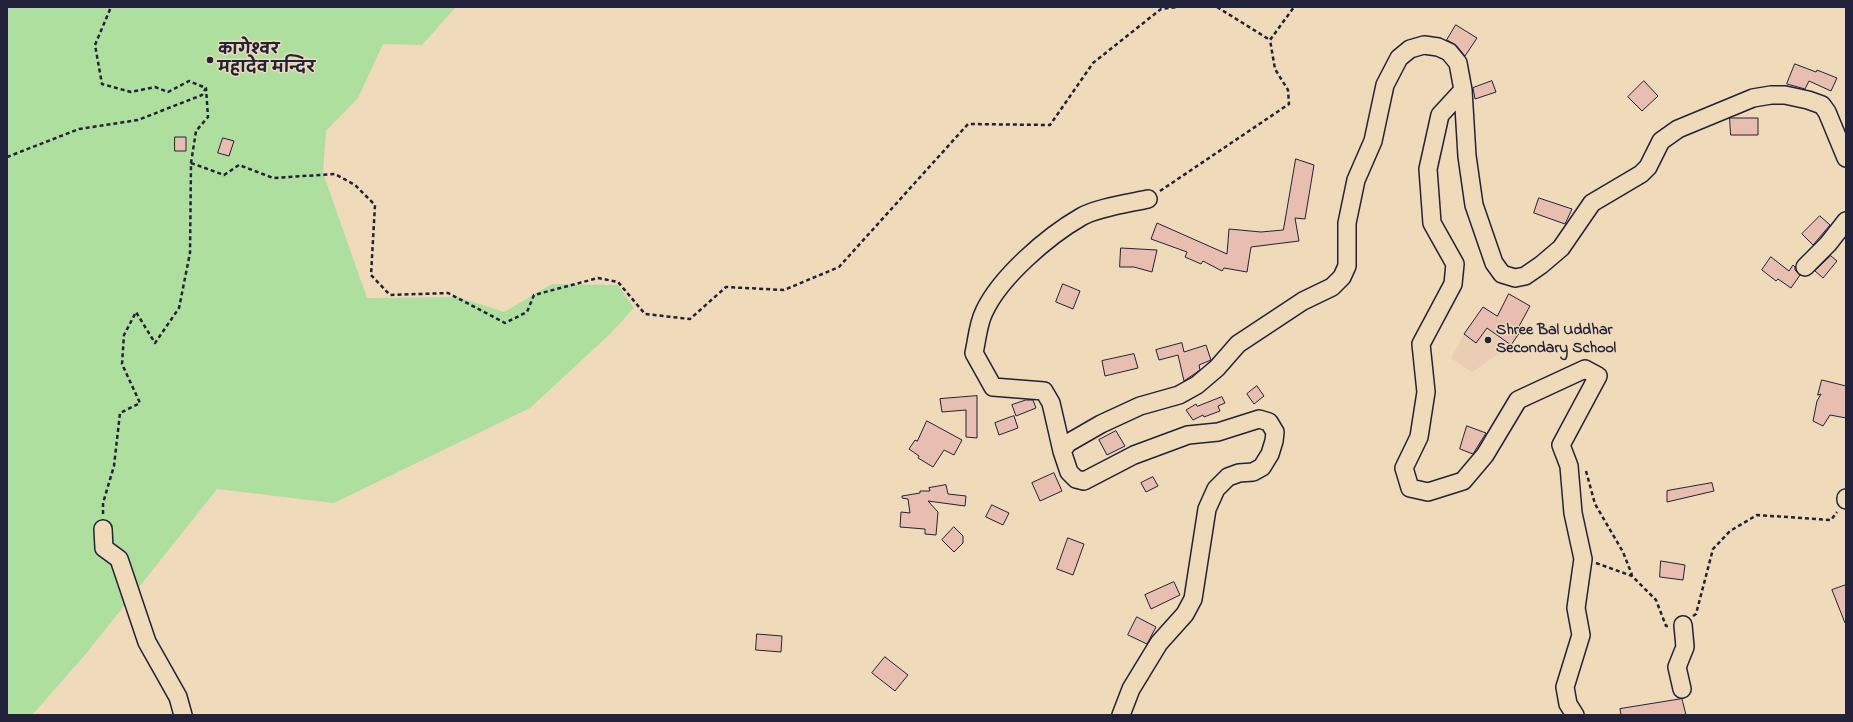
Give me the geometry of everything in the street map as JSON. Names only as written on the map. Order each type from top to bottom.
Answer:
[{"type":"street","points":[[1062,451],[1068,443],[1102,424],[1140,406],[1179,395],[1197,385],[1217,368],[1238,344],[1303,300],[1332,287],[1342,277],[1347,266],[1347,223],[1356,180],[1373,141],[1385,85],[1399,58],[1410,49],[1424,45],[1438,47],[1449,52],[1458,63],[1463,90],[1467,156],[1474,205],[1494,263],[1502,274],[1515,278],[1525,276],[1561,248],[1592,204],[1634,178],[1648,167],[1661,141],[1678,129],[1753,98],[1785,95],[1808,100],[1822,106],[1827,112],[1846,158]]},
{"type":"street","points":[[1463,90],[1440,115],[1428,170],[1432,223],[1455,264],[1453,284],[1421,344],[1426,392],[1419,437],[1404,468],[1410,488],[1428,492],[1463,481],[1485,455],[1518,400],[1585,369],[1598,376],[1591,392],[1561,445],[1569,466],[1573,514],[1583,559],[1576,608],[1581,635],[1565,687],[1568,704],[1575,715]]},
{"type":"street","points":[[1121,715],[1132,689],[1159,643],[1185,614],[1193,598],[1207,509],[1216,489],[1228,477],[1253,472],[1262,467],[1270,454],[1275,432],[1269,422],[1259,419],[1218,432],[1188,435],[1134,455],[1084,481],[1076,479],[1069,472],[1062,451],[1051,403],[1044,392],[993,388],[974,353],[984,312],[1007,277],[1038,248],[1082,216],[1122,204],[1148,199]]},
{"type":"street","points":[[1805,267],[1828,244],[1846,221]]},
{"type":"street","points":[[103,529],[104,548],[119,559],[146,642],[178,698],[183,715]]},
{"type":"street","points":[[1682,689],[1677,667],[1685,647],[1683,625]]},
{"type":"path","points":[[111,7],[96,45],[102,84],[132,92],[155,88],[168,92],[189,81],[206,88]]},
{"type":"path","points":[[191,164],[224,175],[240,165],[273,178],[336,174],[355,185],[375,205],[371,275],[390,295],[448,293],[505,323],[527,312],[534,295],[598,278],[618,282],[645,314],[690,318],[726,287],[784,290],[838,267],[968,124],[1050,125],[1093,63],[1161,9],[1177,7]]},
{"type":"path","points":[[1217,7],[1270,40]]},
{"type":"path","points":[[1148,199],[1289,104],[1288,90],[1275,69],[1270,40],[1294,7]]},
{"type":"path","points":[[7,157],[79,129],[138,120],[202,95],[206,88]]},
{"type":"path","points":[[103,529],[102,503],[114,466],[120,414],[140,403],[122,364],[124,335],[136,312],[155,343],[179,308],[190,253],[191,164],[196,131],[208,117],[206,88]]},
{"type":"path","points":[[1585,467],[1595,504],[1623,552],[1632,576],[1656,600],[1666,626],[1683,625],[1696,614],[1713,549],[1730,530],[1757,516],[1831,520],[1846,499]]},
{"type":"path","points":[[1583,559],[1632,576]]},
{"type":"shaded area","name":"Shree Bal Uddhar Secondary School","points":[[1483,307],[1520,332],[1511,345],[1472,372],[1451,358],[1464,334]]},
{"type":"green space","points":[[7,7],[456,7],[422,45],[383,44],[358,98],[326,131],[323,173],[367,298],[458,297],[504,312],[552,284],[618,285],[634,308],[610,334],[530,408],[334,503],[217,489],[85,655],[32,715],[7,715]]},
{"type":"building","points":[[1456,25],[1477,38],[1465,56],[1456,45],[1447,40]]},
{"type":"building","points":[[1795,64],[1816,72],[1817,70],[1837,78],[1831,91],[1809,81],[1805,89],[1787,84]]},
{"type":"building","points":[[1492,81],[1496,92],[1475,99],[1473,88]]},
{"type":"building","points":[[1644,81],[1658,96],[1642,111],[1628,97]]},
{"type":"building","points":[[1730,118],[1758,118],[1758,135],[1731,135]]},
{"type":"building","points":[[175,137],[186,137],[186,151],[175,151]]},
{"type":"building","points":[[223,138],[234,141],[229,156],[218,153]]},
{"type":"building","points":[[1296,159],[1314,165],[1305,219],[1295,218],[1299,241],[1251,247],[1247,272],[1224,268],[1222,271],[1203,261],[1201,264],[1185,257],[1187,252],[1151,239],[1157,223],[1227,254],[1229,229],[1261,232],[1283,230]]},
{"type":"building","points":[[1539,198],[1572,209],[1565,224],[1534,213]]},
{"type":"building","points":[[1820,216],[1830,225],[1813,245],[1802,234]]},
{"type":"building","points":[[1121,248],[1157,250],[1152,272],[1134,267],[1120,267]]},
{"type":"building","points":[[1831,256],[1837,261],[1823,278],[1815,271]]},
{"type":"building","points":[[1771,257],[1789,271],[1793,265],[1795,267],[1795,270],[1800,275],[1791,288],[1778,279],[1776,281],[1762,270]]},
{"type":"building","points":[[1063,284],[1080,291],[1073,309],[1056,302]]},
{"type":"building","points":[[1509,294],[1530,306],[1517,330],[1520,332],[1511,345],[1487,328],[1476,343],[1464,334],[1483,307],[1497,316]]},
{"type":"building","points":[[1182,343],[1184,352],[1206,345],[1211,360],[1199,365],[1200,370],[1184,381],[1178,355],[1159,360],[1156,350]]},
{"type":"building","points":[[1134,354],[1138,368],[1105,376],[1102,361]]},
{"type":"building","points":[[1822,380],[1846,386],[1846,418],[1830,415],[1823,426],[1813,421],[1817,401],[1821,394],[1818,395]]},
{"type":"building","points":[[1257,386],[1264,396],[1254,404],[1247,394]]},
{"type":"building","points":[[977,396],[977,438],[966,437],[966,410],[942,412],[940,399]]},
{"type":"building","points":[[1222,397],[1225,403],[1218,406],[1220,411],[1204,417],[1203,415],[1193,420],[1186,410],[1196,404],[1197,406]]},
{"type":"building","points":[[1026,400],[1033,400],[1036,408],[1016,416],[1012,405]]},
{"type":"building","points":[[1014,416],[1018,428],[999,435],[995,423]]},
{"type":"building","points":[[927,421],[962,440],[954,455],[944,450],[933,467],[918,458],[919,456],[909,449],[915,440],[917,441]]},
{"type":"building","points":[[1467,426],[1486,433],[1473,454],[1460,449]]},
{"type":"building","points":[[1116,431],[1125,446],[1107,455],[1099,440]]},
{"type":"building","points":[[1054,473],[1062,491],[1040,501],[1032,483]]},
{"type":"building","points":[[1153,477],[1158,486],[1146,492],[1141,483]]},
{"type":"building","points":[[1712,483],[1714,491],[1667,502],[1667,491]]},
{"type":"building","points":[[946,485],[948,494],[966,496],[965,506],[928,501],[938,512],[936,535],[925,534],[925,529],[900,527],[901,512],[910,513],[908,499],[902,498],[902,496],[920,493],[920,491],[930,491],[929,488]]},
{"type":"building","points":[[992,505],[1009,513],[1003,525],[986,517]]},
{"type":"building","points":[[954,527],[963,536],[963,543],[954,552],[942,540]]},
{"type":"building","points":[[1068,538],[1084,544],[1073,575],[1057,569]]},
{"type":"building","points":[[1661,561],[1685,565],[1683,580],[1660,577]]},
{"type":"building","points":[[1174,582],[1180,595],[1151,609],[1145,595]]},
{"type":"building","points":[[1846,585],[1846,623],[1845,623],[1832,590]]},
{"type":"building","points":[[1137,617],[1156,627],[1147,644],[1128,635]]},
{"type":"building","points":[[757,634],[782,636],[781,652],[756,650]]},
{"type":"building","points":[[885,657],[908,675],[895,691],[872,673]]},
{"type":"building","points":[[1682,699],[1686,715],[1621,715],[1620,709]]},
{"type":"place","name":"कागेश्वर महादेव मन्दिर","points":[[210,60]]},
{"type":"place","name":"Shree Bal Uddhar Secondary School","points":[[1488,340]]}]
